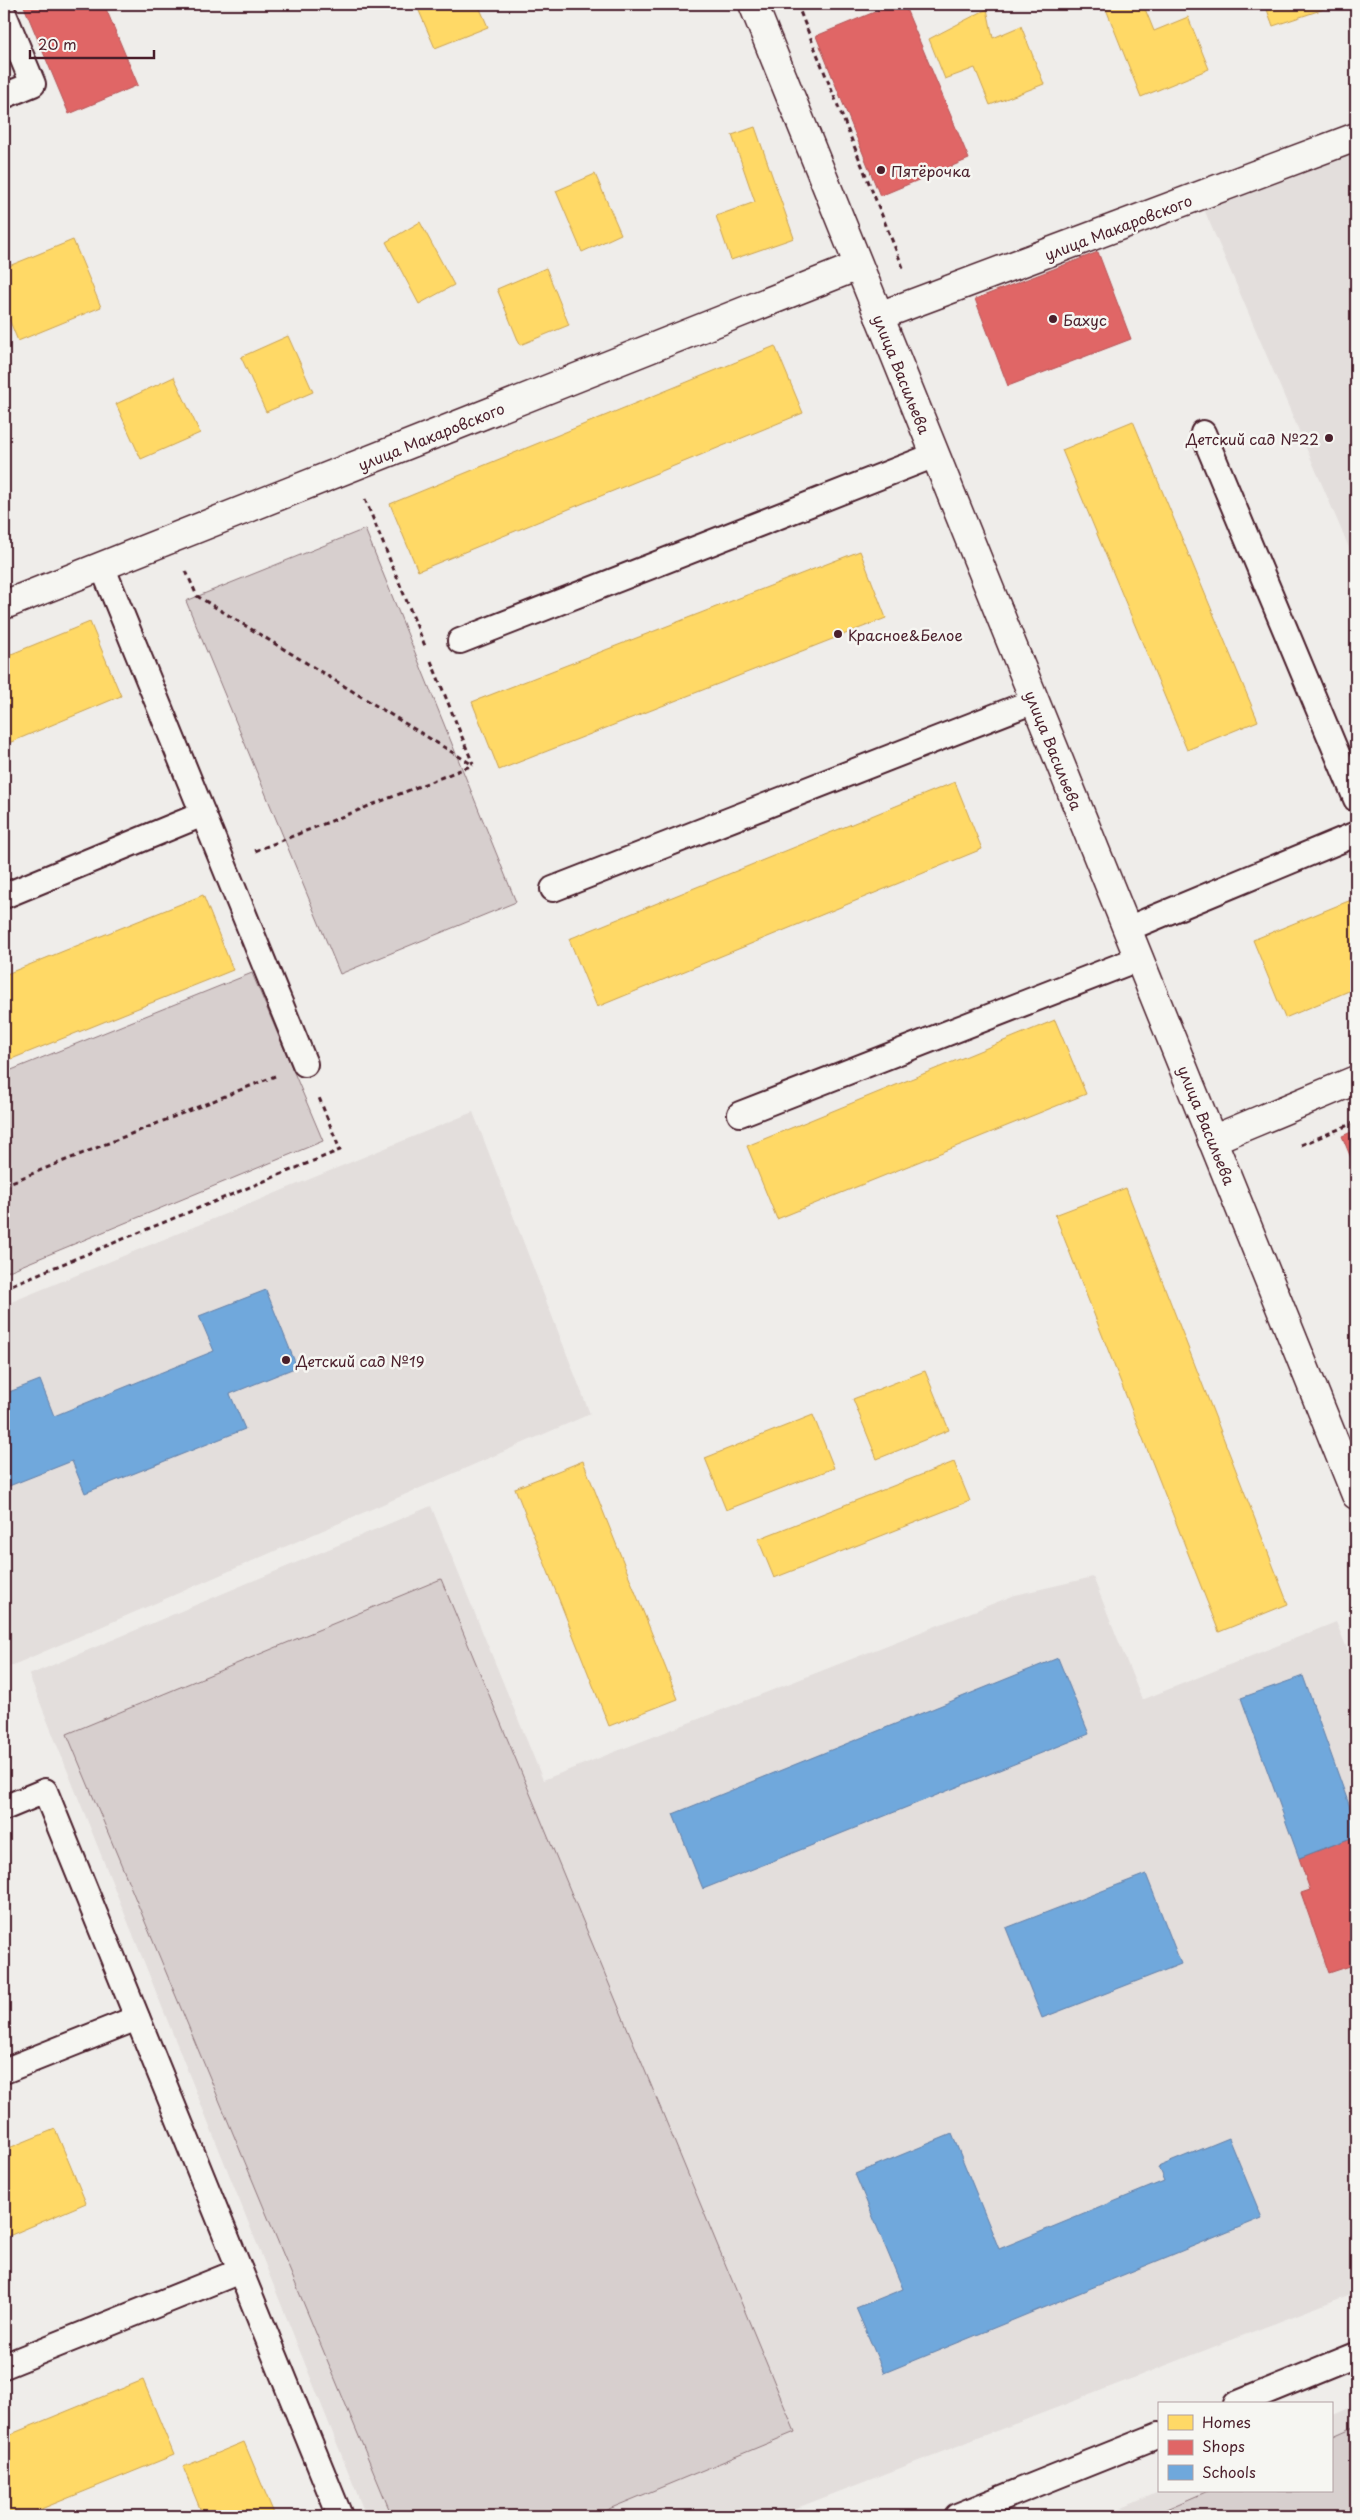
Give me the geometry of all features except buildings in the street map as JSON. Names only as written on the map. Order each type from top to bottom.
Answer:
[{"type":"street","name":"улица Васильева","points":[[753,4],[1356,1495]]},
{"type":"street","name":"улица Макаровского","points":[[879,316],[1356,137]]},
{"type":"street","name":"улица Макаровского","points":[[4,605],[858,266]]},
{"type":"street","points":[[1212,1140],[1356,1080]]},
{"type":"lane","points":[[4,14],[33,84],[4,96]]},
{"type":"lane","points":[[1203,433],[1356,799]]},
{"type":"lane","points":[[460,641],[935,455]]},
{"type":"lane","points":[[102,566],[305,1064]]},
{"type":"lane","points":[[553,888],[1034,701]]},
{"type":"lane","points":[[4,896],[203,814]]},
{"type":"lane","points":[[1127,929],[1356,834]]},
{"type":"lane","points":[[740,1114],[1140,958]]},
{"type":"lane","points":[[4,1808],[45,1791],[340,2516]]},
{"type":"lane","points":[[4,2071],[137,2018]]},
{"type":"lane","points":[[4,2366],[240,2271]]},
{"type":"lane","points":[[1241,2402],[1356,2355]]},
{"type":"lane","points":[[957,2516],[1158,2435]]},
{"type":"path","points":[[797,4],[917,302]]},
{"type":"path","points":[[364,497],[473,765]]},
{"type":"path","points":[[184,568],[197,596],[473,765]]},
{"type":"path","points":[[223,864],[473,765]]},
{"type":"path","points":[[4,1185],[305,1064],[340,1150],[4,1288]]},
{"type":"path","points":[[1301,1145],[1356,1122]]},
{"type":"shaded area","name":"Детский сад №22","points":[[1356,149],[1356,564],[1203,207]]},
{"type":"shaded area","points":[[365,529],[516,902],[340,974],[186,601]]},
{"type":"shaded area","points":[[252,973],[323,1141],[4,1273],[4,1073]]},
{"type":"shaded area","name":"Детский сад №19","points":[[473,1112],[590,1414],[4,1669],[4,1305]]},
{"type":"shaded area","points":[[431,1506],[543,1780],[1015,1595],[1093,1577],[1142,1700],[1336,1622],[1356,1670],[1356,2292],[776,2516],[366,2516],[29,1675]]},
{"type":"shaded area","points":[[441,1579],[795,2432],[592,2516],[392,2516],[67,1734]]},
{"type":"shaded area","points":[[1356,2405],[1356,2516],[1104,2516],[1159,2492],[1332,2492],[1332,2416]]},
{"type":"shaded area","points":[[1356,2426],[1356,2516],[1150,2516],[1206,2492],[1332,2492],[1332,2437]]},
{"type":"place","name":"Пятёрочка","points":[[881,170]]},
{"type":"place","name":"Бахус","points":[[1053,319]]},
{"type":"place","name":"Детский сад №22","points":[[1329,438]]},
{"type":"place","name":"Красное&Белое","points":[[838,634]]},
{"type":"place","name":"Детский сад №19","points":[[286,1360]]}]
